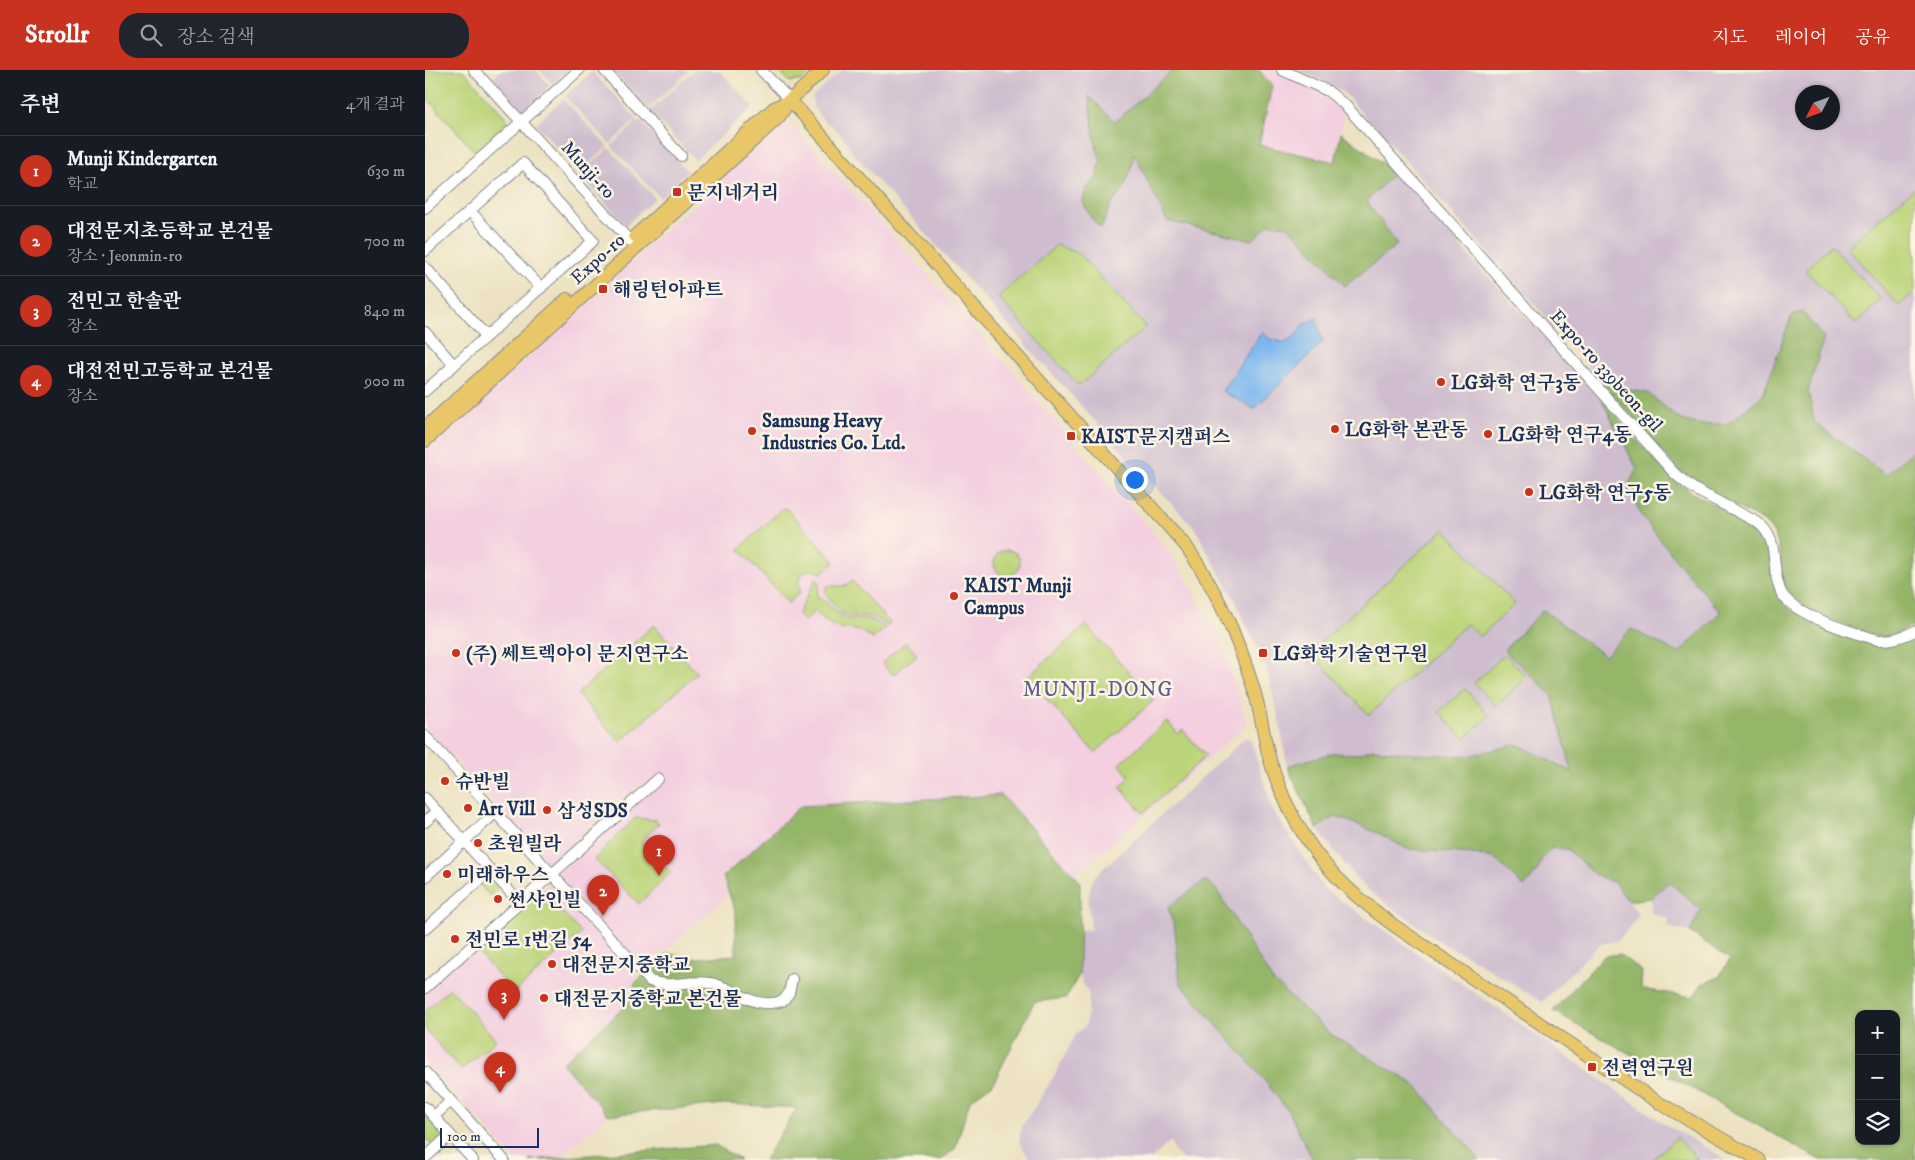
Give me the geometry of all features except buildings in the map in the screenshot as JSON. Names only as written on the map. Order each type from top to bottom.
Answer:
[{"type":"main road","name":"Expo-ro","points":[[425,441],[779,117],[790,100],[823,70]]},
{"type":"main road","name":"Expo-ro","points":[[425,428],[774,108],[790,100]]},
{"type":"main road","points":[[790,100],[1186,546],[1218,597],[1237,640],[1254,692],[1268,755],[1282,792],[1307,840],[1328,868],[1357,898],[1396,927],[1656,1101],[1759,1160]]},
{"type":"main road","points":[[1742,1150],[1765,1160]]},
{"type":"street","name":"Munji-ro","points":[[474,70],[631,241]]},
{"type":"street","points":[[425,208],[579,70]]},
{"type":"street","points":[[604,70],[681,156]]},
{"type":"street","points":[[761,70],[790,100]]},
{"type":"street","name":"Expo-ro 339beon-gil","points":[[1282,70],[1328,91],[1346,106],[1675,474],[1694,489],[1765,528],[1774,548],[1781,592],[1791,605],[1821,619],[1878,640],[1904,637],[1915,630]]},
{"type":"street","points":[[425,251],[523,163],[593,241],[425,391]]},
{"type":"street","points":[[470,211],[541,288]]},
{"type":"street","points":[[425,267],[486,336]]},
{"type":"street","points":[[425,332],[454,365]]},
{"type":"street","points":[[425,736],[650,981],[661,985],[695,982],[711,984],[732,990],[753,1002],[764,1004],[783,1001],[789,993],[792,979]]},
{"type":"street","points":[[425,973],[429,985],[658,779]]},
{"type":"street","points":[[425,798],[520,903]]},
{"type":"street","points":[[425,822],[437,811]]},
{"type":"street","points":[[425,877],[495,813]]},
{"type":"street","points":[[425,929],[491,870]]},
{"type":"street","points":[[425,1072],[504,1160]]},
{"type":"street","points":[[434,1116],[451,1101]]},
{"type":"street","points":[[425,1107],[473,1160]]},
{"type":"street","points":[[425,1158],[450,1135]]},
{"type":"shaded area","points":[[501,70],[536,70],[550,86],[523,111],[493,78]]},
{"type":"shaded area","points":[[540,70],[567,70],[553,84]]},
{"type":"shaded area","points":[[612,70],[690,70],[648,109]]},
{"type":"shaded area","points":[[694,70],[719,70],[753,107],[695,160],[650,111]]},
{"type":"shaded area","points":[[842,70],[1173,70],[1115,122],[1090,97],[1095,141],[1101,161],[1096,179],[1086,189],[1101,229],[1111,204],[1123,190],[1131,169],[1134,152],[1269,224],[1288,226],[1345,286],[1367,200],[1395,172],[1471,258],[1600,397],[1637,469],[1627,487],[1643,518],[1686,572],[1722,612],[1679,653],[1631,629],[1605,656],[1543,610],[1504,650],[1552,695],[1572,773],[1517,744],[1468,756],[1413,754],[1373,749],[1357,754],[1333,753],[1287,766],[1280,724],[1266,667],[1235,600],[1194,527],[1129,459],[852,152],[847,142],[834,127],[824,121],[813,107],[813,96]]},
{"type":"shaded area","points":[[1259,70],[1273,70],[1322,92],[1321,96],[1344,115],[1335,162],[1259,145],[1271,86]]},
{"type":"shaded area","points":[[1298,70],[1915,70],[1915,449],[1886,475],[1815,423],[1808,391],[1824,339],[1791,317],[1763,395],[1729,423],[1703,425],[1681,420],[1648,393],[1624,389],[1597,377],[1523,291],[1343,92],[1322,80]]},
{"type":"shaded area","points":[[592,71],[637,119],[610,144],[565,96]]},
{"type":"shaded area","points":[[563,99],[608,147],[580,172],[536,124]]},
{"type":"shaded area","points":[[639,120],[688,172],[660,198],[611,146]]},
{"type":"shaded area","points":[[778,127],[794,128],[917,263],[1173,556],[1220,639],[1247,724],[1075,876],[1001,795],[801,806],[722,877],[728,894],[643,971],[555,875],[645,793],[637,785],[552,862],[545,862],[425,726],[425,452]]},
{"type":"shaded area","points":[[609,148],[655,198],[626,225],[580,175]]},
{"type":"shaded area","points":[[1246,737],[1251,740],[1273,811],[1324,889],[1665,1124],[1727,1160],[1183,1160],[1174,1151],[1171,1141],[1150,1160],[1032,1160],[1029,1158],[1019,1142],[1021,1128],[1054,1076],[1076,1034],[1086,1025],[1089,995],[1079,975],[1080,930],[1091,929],[1088,903],[1090,887],[1095,876]]},
{"type":"shaded area","points":[[1336,816],[1380,834],[1407,849],[1474,854],[1494,858],[1524,887],[1538,870],[1541,860],[1550,848],[1567,849],[1594,874],[1615,883],[1639,915],[1618,941],[1600,944],[1542,1002],[1465,954],[1443,944],[1358,881],[1317,829]]},
{"type":"shaded area","points":[[550,882],[639,976],[633,983],[629,1003],[562,1063],[608,1115],[560,1157],[515,1160],[425,1061],[425,988]]},
{"type":"shaded area","points":[[1668,882],[1701,910],[1690,932],[1666,927],[1669,919],[1651,913],[1651,898]]},
{"type":"green space","points":[[425,70],[463,70],[507,119],[506,127],[477,154],[425,96]]},
{"type":"green space","points":[[778,70],[813,70],[803,80],[790,82]]},
{"type":"green space","points":[[1173,70],[1259,70],[1272,86],[1259,145],[1335,162],[1341,133],[1395,172],[1367,201],[1397,245],[1345,286],[1288,226],[1269,224],[1252,240],[1167,221],[1134,153],[1131,169],[1123,190],[1111,204],[1101,229],[1091,218],[1083,202],[1086,189],[1096,179],[1101,161],[1095,141],[1089,96],[1115,122]]},
{"type":"green space","points":[[1915,188],[1915,291],[1900,305],[1897,304],[1848,249],[1849,245]]},
{"type":"green space","points":[[1057,245],[1079,254],[1146,327],[1079,386],[998,297]]},
{"type":"green space","points":[[1831,245],[1881,300],[1856,324],[1805,270]]},
{"type":"green space","points":[[1802,311],[1824,338],[1808,391],[1815,423],[1886,475],[1915,449],[1915,626],[1891,636],[1871,635],[1799,607],[1785,590],[1780,572],[1780,553],[1776,538],[1771,529],[1763,521],[1699,487],[1682,474],[1597,377],[1624,389],[1648,393],[1681,420],[1703,425],[1729,423],[1763,395],[1791,317]]},
{"type":"green space","points":[[1600,397],[1629,432],[1674,480],[1696,495],[1754,526],[1762,534],[1780,597],[1792,611],[1857,638],[1915,635],[1915,1160],[1820,1160],[1553,1011],[1604,956],[1619,954],[1642,971],[1641,989],[1693,997],[1702,984],[1719,977],[1730,959],[1690,932],[1701,910],[1669,882],[1651,898],[1628,901],[1615,883],[1594,874],[1567,849],[1551,848],[1541,860],[1538,870],[1524,887],[1494,858],[1474,854],[1407,849],[1380,834],[1336,816],[1317,829],[1287,766],[1333,753],[1357,754],[1373,749],[1413,754],[1468,756],[1517,744],[1572,772],[1552,695],[1504,650],[1543,610],[1605,656],[1631,629],[1679,653],[1721,612],[1643,518],[1627,487],[1637,469]]},
{"type":"green space","points":[[783,508],[787,509],[835,562],[822,573],[811,570],[806,571],[800,577],[800,593],[788,603],[739,549]]},
{"type":"green space","points":[[1444,529],[1515,604],[1480,637],[1467,624],[1369,715],[1310,652]]},
{"type":"green space","points":[[1007,550],[1016,554],[1020,563],[1016,572],[1007,576],[998,572],[994,563],[998,554]]},
{"type":"green space","points":[[816,578],[819,582],[817,596],[839,614],[854,619],[873,620],[885,628],[873,639],[860,631],[836,627],[825,621],[815,611],[805,621],[798,614]]},
{"type":"green space","points":[[852,581],[890,623],[887,627],[880,621],[868,616],[852,616],[841,612],[825,593],[827,586],[844,586]]},
{"type":"green space","points":[[654,625],[697,673],[620,742],[577,694]]},
{"type":"green space","points":[[1086,625],[1154,700],[1095,753],[1027,677]]},
{"type":"green space","points":[[906,642],[917,655],[893,675],[882,663]]},
{"type":"green space","points":[[1505,654],[1527,677],[1496,706],[1474,683]]},
{"type":"green space","points":[[1465,689],[1489,716],[1464,739],[1439,712]]},
{"type":"green space","points":[[1167,721],[1178,734],[1183,730],[1206,756],[1143,813],[1120,787],[1130,777],[1119,764]]},
{"type":"green space","points":[[1001,795],[1080,883],[1079,975],[1066,998],[1034,1002],[993,1084],[970,1100],[955,1149],[941,1160],[764,1160],[797,1108],[724,1104],[608,1115],[562,1063],[629,1003],[635,983],[668,953],[687,959],[736,955],[736,914],[723,877],[801,806]]},
{"type":"green space","points":[[635,818],[656,820],[659,823],[641,842],[671,872],[639,904],[594,859]]},
{"type":"green space","points":[[489,878],[498,888],[490,896],[478,883]]},
{"type":"green space","points":[[1206,880],[1216,889],[1272,980],[1329,1033],[1415,1085],[1480,1160],[1313,1160],[1289,1112],[1261,1076],[1180,983],[1175,929],[1168,907]]},
{"type":"green space","points":[[542,890],[581,933],[514,993],[476,950]]},
{"type":"green space","points":[[450,988],[496,1040],[461,1070],[425,1029],[425,1011]]},
{"type":"green space","points":[[427,1115],[446,1134],[433,1146],[425,1137],[425,1117]]},
{"type":"green space","points":[[1677,1137],[1698,1160],[1652,1160]]},
{"type":"green space","points":[[716,1145],[740,1160],[528,1160]]},
{"type":"water","points":[[1316,318],[1323,342],[1254,409],[1222,391],[1262,332],[1270,339],[1285,343],[1295,336],[1303,325]]},
{"type":"place","name":"문지네거리","points":[[677,192]]},
{"type":"place","name":"해링턴아파트","points":[[603,289]]},
{"type":"place","name":"LG화학 연구3동","points":[[1441,382]]},
{"type":"place","name":"LG화학 본관동","points":[[1335,429]]},
{"type":"place","name":"Samsung Heavy Industries Co. Ltd.","points":[[752,431]]},
{"type":"place","name":"LG화학 연구4동","points":[[1488,434]]},
{"type":"place","name":"KAIST문지캠퍼스","points":[[1071,436]]},
{"type":"place","name":"LG화학 연구5동","points":[[1529,492]]},
{"type":"place","name":"KAIST Munji Campus","points":[[954,596]]},
{"type":"place","name":"(주) 쎄트렉아이 문지연구소","points":[[456,653]]},
{"type":"place","name":"LG화학기술연구원","points":[[1263,653]]},
{"type":"place","name":"슈반빌","points":[[445,781]]},
{"type":"place","name":"Art Vill","points":[[468,808]]},
{"type":"place","name":"삼성SDS","points":[[547,810]]},
{"type":"place","name":"초원빌라","points":[[478,843]]},
{"type":"place","name":"미래하우스","points":[[447,874]]},
{"type":"place","name":"Munji Kindergarten","points":[[659,876]]},
{"type":"place","name":"썬샤인빌","points":[[498,899]]},
{"type":"place","name":"대전문지초등학교 본건물","points":[[603,916]]},
{"type":"place","name":"전민로 1번길 54","points":[[455,939]]},
{"type":"place","name":"대전문지중학교","points":[[552,964]]},
{"type":"place","name":"대전문지중학교 본건물","points":[[544,998]]},
{"type":"place","name":"전민고 한솔관","points":[[504,1020]]},
{"type":"place","name":"전력연구원","points":[[1592,1067]]},
{"type":"place","name":"대전전민고등학교 본건물","points":[[500,1093]]},
{"type":"district","name":"MUNJI-DONG","points":[[1098,689]]}]
